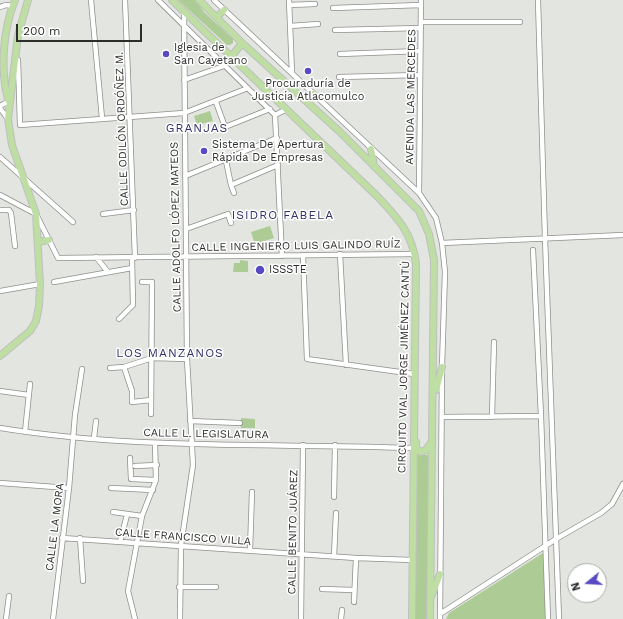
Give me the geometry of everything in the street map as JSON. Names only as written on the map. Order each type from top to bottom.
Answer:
[{"type":"main road","points":[[0,356],[30,331],[36,321],[39,306],[40,284],[36,214],[12,145],[8,119],[18,35],[28,0]]},
{"type":"main road","name":"CIRCUITO VIAL JORGE JIMÉNEZ CANTÚ","points":[[172,0],[398,217],[408,233],[415,254],[412,619]]},
{"type":"main road","points":[[199,0],[242,43],[374,166],[419,211],[429,234],[434,260],[430,619]]},
{"type":"main road","points":[[9,101],[5,89],[5,36],[14,3]]},
{"type":"main road","points":[[217,17],[224,10]]},
{"type":"main road","points":[[232,56],[242,43]]},
{"type":"main road","points":[[4,57],[11,61],[15,60]]},
{"type":"main road","points":[[306,101],[313,94]]},
{"type":"main road","points":[[371,149],[374,166]]},
{"type":"main road","points":[[38,242],[50,240]]},
{"type":"main road","points":[[433,401],[442,366]]},
{"type":"main road","points":[[414,399],[416,410],[416,448],[419,451],[424,451],[432,441]]},
{"type":"main road","points":[[430,600],[440,574]]},
{"type":"street","points":[[91,0],[102,118]]},
{"type":"street","name":"CALLE ODILÓN ORDÓÑEZ M.","points":[[119,319],[133,305],[132,268],[134,210],[125,0]]},
{"type":"street","points":[[158,0],[275,115],[282,256]]},
{"type":"street","points":[[214,0],[419,194],[436,218],[442,243],[445,272],[442,366],[443,417],[440,617]]},
{"type":"street","points":[[538,0],[559,619]]},
{"type":"street","points":[[292,73],[289,2],[315,4]]},
{"type":"street","points":[[0,7],[14,3]]},
{"type":"street","points":[[333,8],[421,3]]},
{"type":"street","name":"AVENIDA LAS MERCEDES","points":[[419,194],[421,3]]},
{"type":"street","name":"CALLE ADOLFO LÓPEZ MATEOS","points":[[180,619],[179,587],[181,544],[193,465],[187,359],[184,12]]},
{"type":"street","points":[[421,22],[520,22]]},
{"type":"street","points":[[290,26],[318,24]]},
{"type":"street","points":[[335,30],[421,28]]},
{"type":"street","points":[[340,54],[420,51]]},
{"type":"street","points":[[15,60],[18,60],[20,125],[184,113],[216,102],[248,88]]},
{"type":"street","points":[[184,80],[224,66]]},
{"type":"street","points":[[339,77],[420,75]]},
{"type":"street","points":[[8,119],[0,107],[9,101]]},
{"type":"street","points":[[216,102],[225,127],[270,110]]},
{"type":"street","points":[[275,115],[287,109]]},
{"type":"street","points":[[185,176],[226,161],[236,154],[277,138]]},
{"type":"street","points":[[0,157],[73,222]]},
{"type":"street","points":[[226,161],[234,193]]},
{"type":"street","points":[[231,185],[278,166]]},
{"type":"street","points":[[0,195],[36,214]]},
{"type":"street","points":[[0,210],[9,210],[11,213],[15,246]]},
{"type":"street","points":[[103,214],[134,210]]},
{"type":"street","name":"CALLE INGENIERO LUIS GALINDO RUÍZ","points":[[36,214],[58,258],[415,254]]},
{"type":"street","points":[[186,229],[228,214],[232,223]]},
{"type":"street","points":[[442,243],[623,235]]},
{"type":"street","points":[[533,250],[541,416],[548,619]]},
{"type":"street","points":[[340,254],[346,365]]},
{"type":"street","points":[[303,255],[307,359],[414,374]]},
{"type":"street","points":[[96,257],[108,272]]},
{"type":"street","points":[[54,282],[132,268]]},
{"type":"street","points":[[142,282],[152,282],[151,414]]},
{"type":"street","points":[[0,291],[40,284]]},
{"type":"street","points":[[492,417],[494,342]]},
{"type":"street","points":[[110,368],[124,367],[152,358],[187,359]]},
{"type":"street","points":[[124,367],[132,391],[132,402],[152,400]]},
{"type":"street","name":"CALLE LA MORA","points":[[53,619],[82,369]]},
{"type":"street","points":[[25,432],[30,384]]},
{"type":"street","points":[[0,391],[29,395]]},
{"type":"street","points":[[443,417],[541,416]]},
{"type":"street","points":[[190,421],[240,423]]},
{"type":"street","points":[[94,438],[96,422]]},
{"type":"street","name":"CALLE L. LEGISLATURA","points":[[0,428],[74,437],[155,443],[335,445],[413,448]]},
{"type":"street","points":[[135,619],[128,591],[142,516],[156,480],[155,443]]},
{"type":"street","name":"CALLE BENITO JUÁREZ","points":[[301,619],[303,445]]},
{"type":"street","points":[[334,497],[335,445]]},
{"type":"street","points":[[130,458],[131,479],[156,480]]},
{"type":"street","points":[[135,466],[156,464]]},
{"type":"street","points":[[0,483],[69,488]]},
{"type":"street","points":[[440,617],[545,546],[601,513],[612,504],[623,484]]},
{"type":"street","points":[[111,488],[153,490]]},
{"type":"street","points":[[250,550],[252,492]]},
{"type":"street","points":[[113,512],[142,516]]},
{"type":"street","points":[[334,556],[336,513]]},
{"type":"street","points":[[120,542],[127,515]]},
{"type":"street","name":"CALLE FRANCISCO VILLA","points":[[62,538],[137,543],[181,544],[356,558],[412,560]]},
{"type":"street","points":[[80,538],[83,581]]},
{"type":"street","points":[[354,602],[356,558]]},
{"type":"street","points":[[179,587],[216,587]]},
{"type":"street","points":[[322,589],[354,590]]},
{"type":"street","points":[[6,619],[9,596]]},
{"type":"street","points":[[341,619],[342,610]]},
{"type":"green space","points":[[178,0],[196,0],[204,12],[233,39],[233,43],[227,45]]},
{"type":"green space","points":[[210,111],[213,121],[197,125],[194,116]]},
{"type":"green space","points":[[270,226],[274,238],[255,244],[251,232]]},
{"type":"green space","points":[[240,260],[248,261],[248,272],[233,272],[234,263],[240,263]]},
{"type":"green space","points":[[241,418],[255,419],[255,428],[241,428]]},
{"type":"green space","points":[[417,455],[429,455],[427,619],[415,619]]},
{"type":"green space","points":[[543,553],[546,619],[446,619],[449,613]]},
{"type":"place","name":"Iglesia de San Cayetano","points":[[166,54]]},
{"type":"place","name":"Procuraduría de Justicia Atlacomulco","points":[[308,71]]},
{"type":"place","name":"Sistema De Apertura Rápida De Empresas","points":[[204,151]]},
{"type":"place","name":"ISSSTE","points":[[260,270]]},
{"type":"district","name":"GRANJAS","points":[[197,128]]},
{"type":"district","name":"ISIDRO FABELA","points":[[283,215]]},
{"type":"district","name":"LOS MANZANOS","points":[[170,353]]}]
